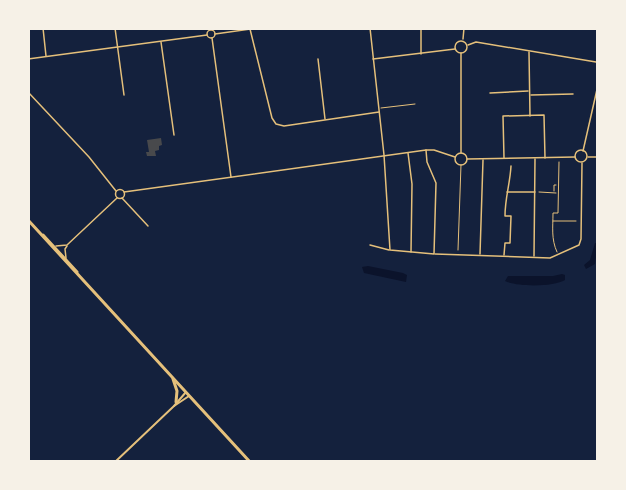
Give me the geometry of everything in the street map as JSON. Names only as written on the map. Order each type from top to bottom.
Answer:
[{"type":"main road","points":[[30,222],[55,246],[90,287]]},
{"type":"main road","points":[[30,222],[52,249],[90,287],[250,462]]},
{"type":"main road","points":[[173,377],[177,391],[175,404]]},
{"type":"street","points":[[43,28],[47,57]]},
{"type":"street","points":[[115,28],[124,95]]},
{"type":"street","points":[[231,177],[212,38],[215,34],[258,28]]},
{"type":"street","points":[[370,28],[384,155],[390,250]]},
{"type":"street","points":[[421,28],[421,54]]},
{"type":"street","points":[[462,40],[464,28]]},
{"type":"street","points":[[207,35],[211,29],[215,34]]},
{"type":"street","points":[[250,30],[272,118],[276,124],[284,126],[379,112]]},
{"type":"street","points":[[28,59],[207,35],[212,38]]},
{"type":"street","points":[[455,49],[456,43],[462,40]]},
{"type":"street","points":[[462,40],[468,45]]},
{"type":"street","points":[[161,41],[174,135]]},
{"type":"street","points":[[468,45],[476,42],[597,61],[597,67]]},
{"type":"street","points":[[461,53],[467,51],[468,45]]},
{"type":"street","points":[[373,59],[455,49],[461,53]]},
{"type":"street","points":[[529,51],[530,116]]},
{"type":"street","points":[[461,53],[461,153]]},
{"type":"street","points":[[318,59],[325,120]]},
{"type":"street","points":[[583,151],[597,85]]},
{"type":"street","points":[[490,93],[530,91]]},
{"type":"street","points":[[28,92],[116,191],[117,198]]},
{"type":"street","points":[[530,95],[573,94]]},
{"type":"street","points":[[504,158],[503,116],[544,115],[545,158]]},
{"type":"street","points":[[116,191],[124,192],[426,150],[434,150],[455,157]]},
{"type":"street","points":[[426,150],[427,162],[436,183],[434,254]]},
{"type":"street","points":[[575,157],[578,152],[583,151]]},
{"type":"street","points":[[583,151],[588,157]]},
{"type":"street","points":[[408,153],[412,184],[411,253]]},
{"type":"street","points":[[455,157],[461,153]]},
{"type":"street","points":[[461,153],[466,159]]},
{"type":"street","points":[[455,157],[456,162],[460,165],[466,159]]},
{"type":"street","points":[[466,159],[575,157],[582,163]]},
{"type":"street","points":[[370,245],[411,253],[550,258],[579,245],[582,163],[588,157],[597,157]]},
{"type":"street","points":[[534,257],[535,158]]},
{"type":"street","points":[[480,256],[483,159]]},
{"type":"street","points":[[504,256],[505,243],[510,243],[511,216],[505,216],[506,192],[509,187],[511,166]]},
{"type":"street","points":[[122,198],[124,192]]},
{"type":"street","points":[[506,192],[535,192]]},
{"type":"street","points":[[66,258],[67,245],[117,198],[122,198],[148,226]]},
{"type":"street","points":[[55,246],[67,245]]},
{"type":"street","points":[[115,462],[186,392]]},
{"type":"street","points":[[175,404],[190,396]]},
{"type":"lane","points":[[379,108],[415,104]]},
{"type":"path","points":[[558,254],[553,242],[553,213],[558,213],[559,157]]},
{"type":"path","points":[[458,256],[460,165]]},
{"type":"path","points":[[554,193],[554,185],[558,185]]},
{"type":"path","points":[[535,192],[558,193]]},
{"type":"path","points":[[553,221],[581,221]]},
{"type":"water","points":[[595,243],[598,243],[595,264],[586,269],[584,265],[590,260]]},
{"type":"water","points":[[368,266],[403,273],[407,275],[406,282],[364,273],[362,267]]},
{"type":"water","points":[[565,275],[565,280],[553,284],[526,285],[505,281],[508,276]]},
{"type":"building","points":[[161,138],[162,145],[159,146],[159,150],[155,151],[156,156],[147,156],[146,152],[149,152],[147,140]]}]
